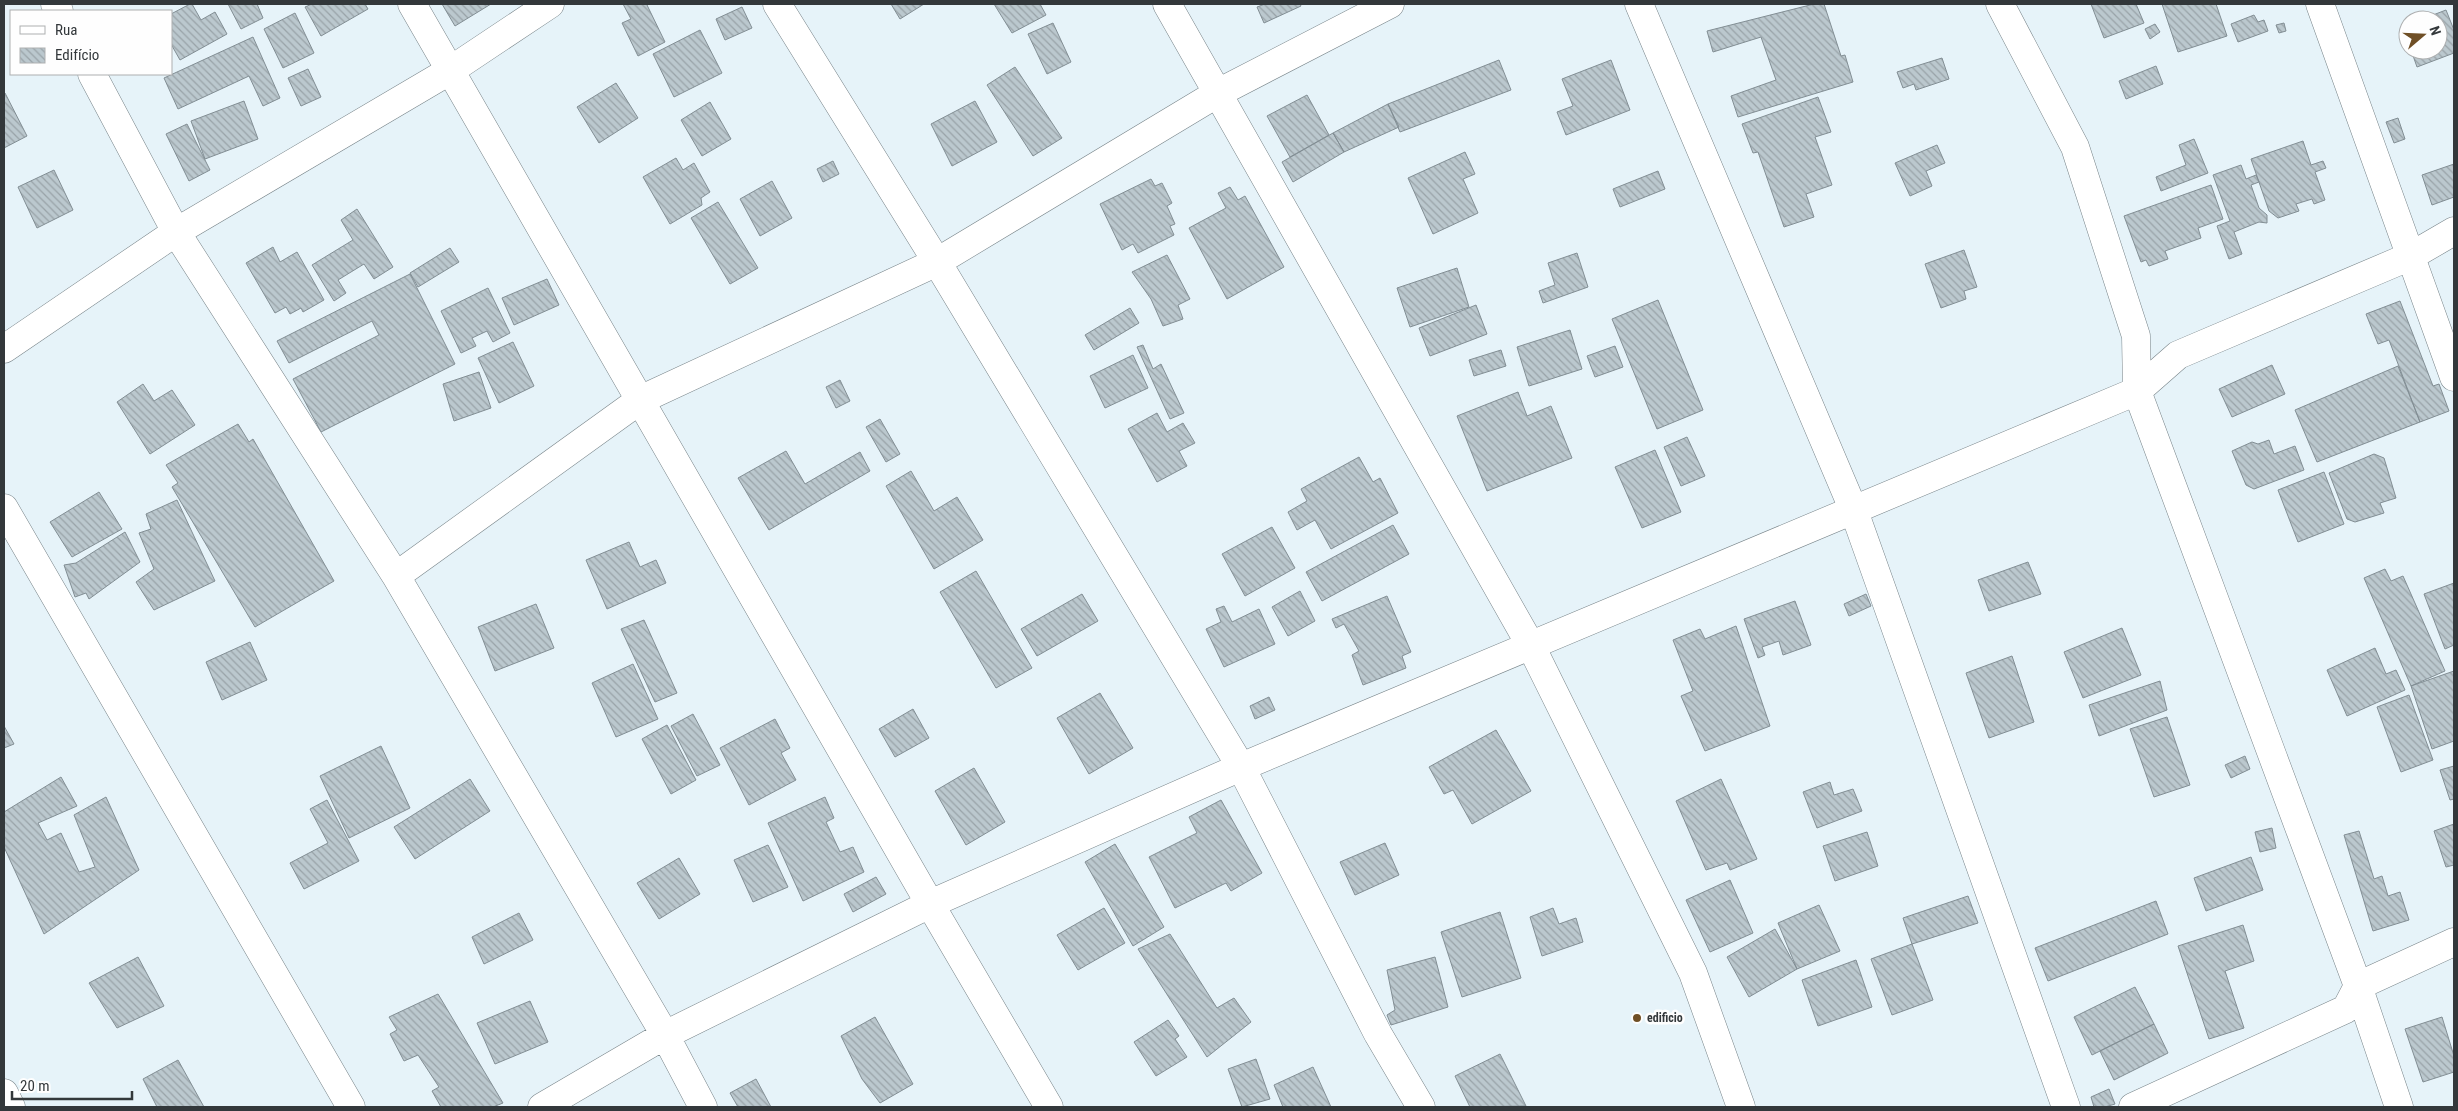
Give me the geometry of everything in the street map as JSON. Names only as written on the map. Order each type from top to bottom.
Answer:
[{"type":"street","points":[[412,4],[930,904],[1049,1107]]},
{"type":"street","points":[[4,350],[176,232],[451,70],[550,4]]},
{"type":"street","points":[[777,4],[937,262],[1241,767],[1378,1034],[1421,1107]]},
{"type":"street","points":[[1167,4],[1531,646],[1693,973],[1741,1107]]},
{"type":"street","points":[[396,576],[640,400],[937,262],[1218,93],[1390,4]]},
{"type":"street","points":[[1639,4],[1854,512],[2066,1107]]},
{"type":"street","points":[[2000,4],[2075,147],[2136,336],[2137,391],[2358,986],[2399,1107]]},
{"type":"street","points":[[2320,4],[2454,377]]},
{"type":"street","points":[[93,75],[176,232],[396,576],[665,1036],[703,1107]]},
{"type":"street","points":[[542,1107],[665,1036],[930,904],[1241,767],[1854,512],[2137,391],[2178,355],[2411,256],[2454,231]]},
{"type":"street","points":[[4,508],[350,1107]]},
{"type":"street","points":[[2133,1107],[2346,1009],[2358,986],[2454,942]]},
{"type":"street","points":[[4,1093],[11,1107]]},
{"type":"building","points":[[190,4],[192,4],[201,20],[215,12],[227,34],[180,60],[172,46],[172,13]]},
{"type":"building","points":[[228,4],[257,4],[263,18],[241,29]]},
{"type":"building","points":[[312,4],[365,4],[368,9],[321,36],[305,7]]},
{"type":"building","points":[[442,4],[491,4],[455,26]]},
{"type":"building","points":[[623,4],[649,4],[647,5],[665,42],[638,56],[622,23],[631,19]]},
{"type":"building","points":[[891,4],[924,4],[900,19]]},
{"type":"building","points":[[994,4],[1040,4],[1046,15],[1012,33]]},
{"type":"building","points":[[1265,4],[1300,4],[1301,6],[1264,23],[1257,7]]},
{"type":"building","points":[[1814,4],[1824,4],[1841,56],[1845,55],[1853,82],[1738,117],[1731,96],[1776,80],[1761,37],[1713,52],[1707,31]]},
{"type":"building","points":[[2091,4],[2136,4],[2144,23],[2104,38]]},
{"type":"building","points":[[2162,4],[2216,4],[2227,36],[2178,52]]},
{"type":"building","points":[[742,7],[752,28],[725,40],[716,19]]},
{"type":"building","points":[[295,13],[314,53],[283,68],[264,29]]},
{"type":"building","points":[[2254,15],[2258,22],[2264,20],[2268,31],[2238,42],[2231,24]]},
{"type":"building","points":[[2448,15],[2454,30],[2454,53],[2448,55]]},
{"type":"building","points":[[1053,23],[1071,62],[1047,74],[1028,34]]},
{"type":"building","points":[[2284,23],[2286,31],[2279,33],[2276,25]]},
{"type":"building","points":[[2155,24],[2160,32],[2150,39],[2145,29]]},
{"type":"building","points":[[700,30],[722,73],[674,97],[653,54]]},
{"type":"building","points":[[253,37],[280,98],[263,106],[249,76],[178,109],[164,78]]},
{"type":"building","points":[[1942,58],[1949,79],[1916,90],[1914,84],[1903,88],[1897,72]]},
{"type":"building","points":[[1499,60],[1511,90],[1400,132],[1388,104]]},
{"type":"building","points":[[1611,60],[1630,110],[1566,135],[1557,112],[1573,106],[1562,79]]},
{"type":"building","points":[[2415,60],[2436,60],[2417,67]]},
{"type":"building","points":[[2156,66],[2163,84],[2126,99],[2119,81]]},
{"type":"building","points":[[1015,67],[1062,138],[1033,156],[987,85]]},
{"type":"building","points":[[308,69],[321,97],[301,106],[288,78]]},
{"type":"building","points":[[616,83],[638,118],[599,143],[577,107]]},
{"type":"building","points":[[4,94],[27,136],[4,148]]},
{"type":"building","points":[[1307,95],[1329,135],[1290,157],[1267,116]]},
{"type":"building","points":[[1818,97],[1831,132],[1815,137],[1832,185],[1806,194],[1814,217],[1784,227],[1758,152],[1753,153],[1742,124]]},
{"type":"building","points":[[244,101],[258,139],[205,159],[191,121]]},
{"type":"building","points":[[975,101],[997,142],[952,166],[931,124]]},
{"type":"building","points":[[710,102],[731,139],[702,156],[681,120]]},
{"type":"building","points":[[1388,104],[1399,127],[1344,152],[1333,133]]},
{"type":"building","points":[[2398,118],[2405,139],[2394,143],[2386,122]]},
{"type":"building","points":[[187,124],[210,170],[189,181],[166,134]]},
{"type":"building","points":[[1333,133],[1344,152],[1293,182],[1282,162]]},
{"type":"building","points":[[2194,139],[2208,173],[2161,191],[2156,177],[2186,165],[2179,145]]},
{"type":"building","points":[[2303,141],[2311,165],[2323,161],[2326,168],[2315,172],[2325,200],[2314,204],[2312,199],[2296,204],[2299,211],[2278,218],[2269,211],[2251,159]]},
{"type":"building","points":[[1937,145],[1945,163],[1926,171],[1932,186],[1910,196],[1895,163]]},
{"type":"building","points":[[1465,152],[1475,174],[1463,179],[1478,213],[1433,234],[1408,178]]},
{"type":"building","points":[[676,158],[683,170],[694,163],[710,192],[701,198],[702,205],[670,224],[643,177]]},
{"type":"building","points":[[833,161],[839,174],[823,182],[817,169]]},
{"type":"building","points":[[2454,164],[2454,197],[2432,205],[2422,175]]},
{"type":"building","points":[[2241,165],[2246,179],[2256,175],[2259,182],[2251,185],[2259,208],[2267,215],[2267,223],[2259,222],[2234,232],[2242,254],[2229,259],[2217,226],[2230,221],[2213,175]]},
{"type":"building","points":[[54,170],[73,210],[37,228],[18,187]]},
{"type":"building","points":[[1658,171],[1665,189],[1620,207],[1613,189]]},
{"type":"building","points":[[1151,179],[1155,186],[1162,183],[1172,203],[1167,206],[1175,224],[1170,226],[1174,235],[1138,253],[1133,244],[1122,250],[1100,204]]},
{"type":"building","points":[[772,181],[792,218],[760,236],[740,199]]},
{"type":"building","points":[[2211,185],[2223,219],[2198,228],[2201,238],[2165,251],[2168,259],[2149,266],[2146,260],[2141,262],[2124,216]]},
{"type":"building","points":[[1230,187],[1238,200],[1245,196],[1284,267],[1227,299],[1189,228],[1226,208],[1218,193]]},
{"type":"building","points":[[718,202],[758,268],[730,284],[691,218]]},
{"type":"building","points":[[357,209],[393,267],[374,279],[364,264],[338,280],[346,293],[334,301],[312,265],[353,240],[341,220]]},
{"type":"building","points":[[273,247],[280,262],[297,252],[324,300],[303,312],[301,308],[290,314],[286,307],[275,313],[246,263]]},
{"type":"building","points":[[450,248],[459,262],[418,287],[410,273]]},
{"type":"building","points":[[1964,250],[1977,287],[1964,291],[1966,299],[1941,308],[1925,264]]},
{"type":"building","points":[[1577,253],[1588,287],[1543,303],[1539,291],[1555,285],[1548,263]]},
{"type":"building","points":[[1167,255],[1190,299],[1178,305],[1183,319],[1163,326],[1151,299],[1132,272]]},
{"type":"building","points":[[1457,268],[1469,307],[1410,327],[1397,288]]},
{"type":"building","points":[[410,274],[455,364],[321,432],[293,379],[379,335],[372,321],[289,363],[277,341]]},
{"type":"building","points":[[547,279],[559,305],[514,325],[502,298]]},
{"type":"building","points":[[488,288],[510,333],[493,342],[487,331],[472,338],[476,346],[461,353],[441,311]]},
{"type":"building","points":[[1658,300],[1703,410],[1657,429],[1612,319]]},
{"type":"building","points":[[2400,301],[2433,386],[2439,384],[2449,411],[2420,422],[2389,340],[2378,344],[2366,314]]},
{"type":"building","points":[[1476,305],[1487,334],[1430,356],[1419,328]]},
{"type":"building","points":[[1130,308],[1139,323],[1094,350],[1085,335]]},
{"type":"building","points":[[1570,330],[1582,369],[1529,386],[1517,347]]},
{"type":"building","points":[[513,342],[534,386],[499,403],[478,358]]},
{"type":"building","points":[[1143,345],[1153,369],[1161,364],[1184,413],[1170,419],[1137,347]]},
{"type":"building","points":[[1615,346],[1623,367],[1595,377],[1587,356]]},
{"type":"building","points":[[1501,350],[1506,366],[1474,376],[1469,360]]},
{"type":"building","points":[[1133,355],[1148,388],[1105,408],[1090,376]]},
{"type":"building","points":[[2272,365],[2285,394],[2232,417],[2219,389]]},
{"type":"building","points":[[2398,366],[2420,422],[2317,462],[2295,410]]},
{"type":"building","points":[[479,372],[491,408],[454,421],[443,384]]},
{"type":"building","points":[[840,380],[850,401],[836,408],[826,387]]},
{"type":"building","points":[[143,384],[154,401],[172,390],[195,425],[150,454],[117,402]]},
{"type":"building","points":[[1518,392],[1527,416],[1551,406],[1572,458],[1487,491],[1457,416]]},
{"type":"building","points":[[1157,413],[1167,432],[1183,423],[1195,443],[1179,451],[1187,466],[1157,482],[1128,429]]},
{"type":"building","points":[[880,419],[900,454],[886,462],[866,427]]},
{"type":"building","points":[[238,424],[249,442],[253,439],[334,581],[255,627],[172,487],[178,483],[166,465]]},
{"type":"building","points":[[1687,437],[1705,476],[1681,486],[1664,447]]},
{"type":"building","points":[[2269,440],[2274,454],[2295,446],[2304,470],[2254,489],[2246,485],[2232,451],[2252,442],[2258,444]]},
{"type":"building","points":[[1655,450],[1681,512],[1642,528],[1615,467]]},
{"type":"building","points":[[786,451],[805,484],[860,452],[870,471],[769,530],[738,478]]},
{"type":"building","points":[[2374,454],[2384,458],[2396,498],[2380,503],[2384,513],[2355,522],[2347,519],[2329,473]]},
{"type":"building","points":[[1359,457],[1373,482],[1380,478],[1398,513],[1331,549],[1315,520],[1297,530],[1288,512],[1307,501],[1301,489]]},
{"type":"building","points":[[911,471],[934,511],[957,497],[983,540],[934,569],[886,486]]},
{"type":"building","points":[[2324,472],[2344,524],[2298,542],[2278,490]]},
{"type":"building","points":[[99,492],[122,529],[72,557],[50,522]]},
{"type":"building","points":[[177,500],[215,581],[154,610],[136,582],[154,569],[139,533],[151,529],[146,514]]},
{"type":"building","points":[[1393,525],[1409,554],[1322,601],[1306,572]]},
{"type":"building","points":[[1272,527],[1295,568],[1245,596],[1222,554]]},
{"type":"building","points":[[125,532],[140,562],[89,599],[86,593],[75,597],[64,565],[76,563]]},
{"type":"building","points":[[629,542],[640,567],[656,560],[666,583],[607,609],[586,560]]},
{"type":"building","points":[[2028,562],[2041,594],[1989,611],[1978,580]]},
{"type":"building","points":[[2385,569],[2391,581],[2403,576],[2445,671],[2411,686],[2364,578]]},
{"type":"building","points":[[976,571],[1032,668],[996,688],[940,592]]},
{"type":"building","points":[[2454,583],[2454,645],[2445,649],[2424,594]]},
{"type":"building","points":[[1300,591],[1315,621],[1288,636],[1272,607]]},
{"type":"building","points":[[1082,594],[1098,621],[1037,656],[1021,629]]},
{"type":"building","points":[[1866,594],[1871,606],[1849,616],[1844,604]]},
{"type":"building","points":[[1387,596],[1411,652],[1402,656],[1406,668],[1363,685],[1352,655],[1359,651],[1344,624],[1336,628],[1332,619]]},
{"type":"building","points":[[1795,601],[1811,645],[1783,655],[1779,641],[1762,647],[1765,655],[1758,658],[1744,619]]},
{"type":"building","points":[[536,604],[554,648],[495,671],[478,627]]},
{"type":"building","points":[[1224,606],[1232,622],[1259,609],[1275,644],[1224,667],[1206,629],[1221,622],[1216,609]]},
{"type":"building","points":[[644,620],[677,693],[655,702],[621,629]]},
{"type":"building","points":[[1736,626],[1770,726],[1705,751],[1681,696],[1693,691],[1673,640],[1700,629],[1705,639]]},
{"type":"building","points":[[2122,628],[2141,675],[2083,698],[2064,652]]},
{"type":"building","points":[[250,642],[267,680],[222,700],[206,662]]},
{"type":"building","points":[[2375,648],[2386,674],[2396,670],[2405,690],[2347,716],[2327,670]]},
{"type":"building","points":[[2012,656],[2034,722],[1989,738],[1966,673]]},
{"type":"building","points":[[633,664],[658,719],[616,737],[592,683]]},
{"type":"building","points":[[2454,671],[2454,741],[2432,749],[2411,686]]},
{"type":"building","points":[[2160,681],[2167,710],[2099,736],[2089,705]]},
{"type":"building","points":[[1100,693],[1133,748],[1089,774],[1057,718]]},
{"type":"building","points":[[2409,695],[2433,760],[2401,772],[2377,707]]},
{"type":"building","points":[[1269,697],[1275,710],[1255,719],[1250,706]]},
{"type":"building","points":[[913,709],[929,738],[895,757],[879,729]]},
{"type":"building","points":[[693,714],[720,765],[697,776],[671,726]]},
{"type":"building","points":[[2167,717],[2190,785],[2154,797],[2130,729]]},
{"type":"building","points":[[775,719],[790,748],[781,753],[796,780],[749,805],[720,748]]},
{"type":"building","points":[[667,725],[696,780],[671,794],[642,739]]},
{"type":"building","points":[[4,726],[14,744],[4,748]]},
{"type":"building","points":[[1496,730],[1531,791],[1472,824],[1453,790],[1444,794],[1429,767]]},
{"type":"building","points":[[381,746],[410,808],[349,838],[320,776]]},
{"type":"building","points":[[2245,756],[2250,769],[2231,778],[2225,765]]},
{"type":"building","points":[[2454,766],[2454,799],[2450,800],[2440,770]]},
{"type":"building","points":[[974,768],[1005,822],[966,845],[935,791]]},
{"type":"building","points":[[61,777],[77,806],[38,823],[47,840],[61,833],[79,872],[95,867],[74,815],[106,797],[139,870],[44,934],[4,847],[4,812]]},
{"type":"building","points":[[470,779],[490,811],[415,859],[394,827]]},
{"type":"building","points":[[1721,779],[1757,859],[1730,870],[1727,863],[1706,870],[1676,801]]},
{"type":"building","points":[[1830,782],[1834,795],[1853,789],[1862,811],[1817,828],[1803,792]]},
{"type":"building","points":[[825,797],[834,818],[826,822],[840,852],[853,847],[864,872],[803,901],[768,823]]},
{"type":"building","points":[[327,800],[359,861],[304,889],[290,863],[328,843],[310,809]]},
{"type":"building","points":[[1221,800],[1262,873],[1231,891],[1226,883],[1175,908],[1149,857],[1197,833],[1189,817]]},
{"type":"building","points":[[2454,824],[2454,865],[2446,867],[2434,831]]},
{"type":"building","points":[[2272,828],[2276,848],[2260,852],[2255,832]]},
{"type":"building","points":[[2359,831],[2374,879],[2382,876],[2388,896],[2400,892],[2409,920],[2373,931],[2344,835]]},
{"type":"building","points":[[1867,832],[1878,866],[1835,881],[1823,846]]},
{"type":"building","points":[[1385,843],[1399,875],[1355,895],[1340,862]]},
{"type":"building","points":[[1115,844],[1164,927],[1133,946],[1085,862]]},
{"type":"building","points":[[768,845],[788,887],[753,902],[734,860]]},
{"type":"building","points":[[2251,857],[2263,890],[2206,911],[2194,878]]},
{"type":"building","points":[[679,858],[700,894],[659,919],[637,883]]},
{"type":"building","points":[[876,877],[886,894],[853,912],[844,894]]},
{"type":"building","points":[[1730,880],[1753,933],[1710,952],[1686,900]]},
{"type":"building","points":[[1968,896],[1978,923],[1912,944],[1903,918]]},
{"type":"building","points":[[2156,901],[2168,934],[2048,981],[2035,948]]},
{"type":"building","points":[[1819,905],[1840,951],[1797,969],[1778,923]]},
{"type":"building","points":[[1104,908],[1125,943],[1078,970],[1057,935]]},
{"type":"building","points":[[1553,908],[1559,924],[1576,918],[1583,942],[1542,956],[1530,917]]},
{"type":"building","points":[[1500,912],[1521,978],[1462,997],[1441,932]]},
{"type":"building","points":[[519,913],[533,940],[484,964],[472,937]]},
{"type":"building","points":[[2243,925],[2254,961],[2225,971],[2244,1028],[2209,1039],[2178,946]]},
{"type":"building","points":[[1775,929],[1797,969],[1749,997],[1727,957]]},
{"type":"building","points":[[1170,934],[1217,1008],[1234,998],[1251,1022],[1207,1057],[1138,949]]},
{"type":"building","points":[[1912,944],[1933,1000],[1892,1015],[1871,959]]},
{"type":"building","points":[[138,957],[164,1006],[117,1028],[89,983]]},
{"type":"building","points":[[1435,957],[1448,1007],[1391,1025],[1387,1015],[1395,1010],[1387,970]]},
{"type":"building","points":[[1856,960],[1872,1007],[1818,1026],[1802,980]]},
{"type":"building","points":[[2135,987],[2154,1024],[2092,1055],[2074,1017]]},
{"type":"building","points":[[438,994],[503,1103],[493,1107],[441,1107],[432,1091],[439,1087],[418,1055],[404,1061],[390,1034],[397,1030],[389,1017]]},
{"type":"building","points":[[530,1001],[548,1042],[495,1064],[477,1023]]},
{"type":"building","points":[[875,1017],[913,1084],[880,1103],[862,1079],[841,1036]]},
{"type":"building","points":[[2442,1017],[2454,1056],[2454,1072],[2423,1082],[2405,1029]]},
{"type":"building","points":[[1168,1020],[1179,1036],[1175,1039],[1187,1057],[1156,1076],[1134,1042]]},
{"type":"building","points":[[2154,1024],[2168,1053],[2114,1080],[2100,1051]]},
{"type":"building","points":[[1500,1054],[1526,1106],[1470,1107],[1455,1076]]},
{"type":"building","points":[[1256,1059],[1270,1099],[1242,1107],[1228,1069]]},
{"type":"building","points":[[178,1060],[204,1107],[157,1107],[143,1079]]},
{"type":"building","points":[[1313,1067],[1331,1107],[1283,1107],[1274,1085]]},
{"type":"building","points":[[756,1079],[771,1107],[738,1107],[730,1093]]},
{"type":"building","points":[[2109,1089],[2115,1104],[2105,1107],[2094,1107],[2091,1097]]},
{"type":"place","name":"edificio","points":[[1637,1018]]}]
